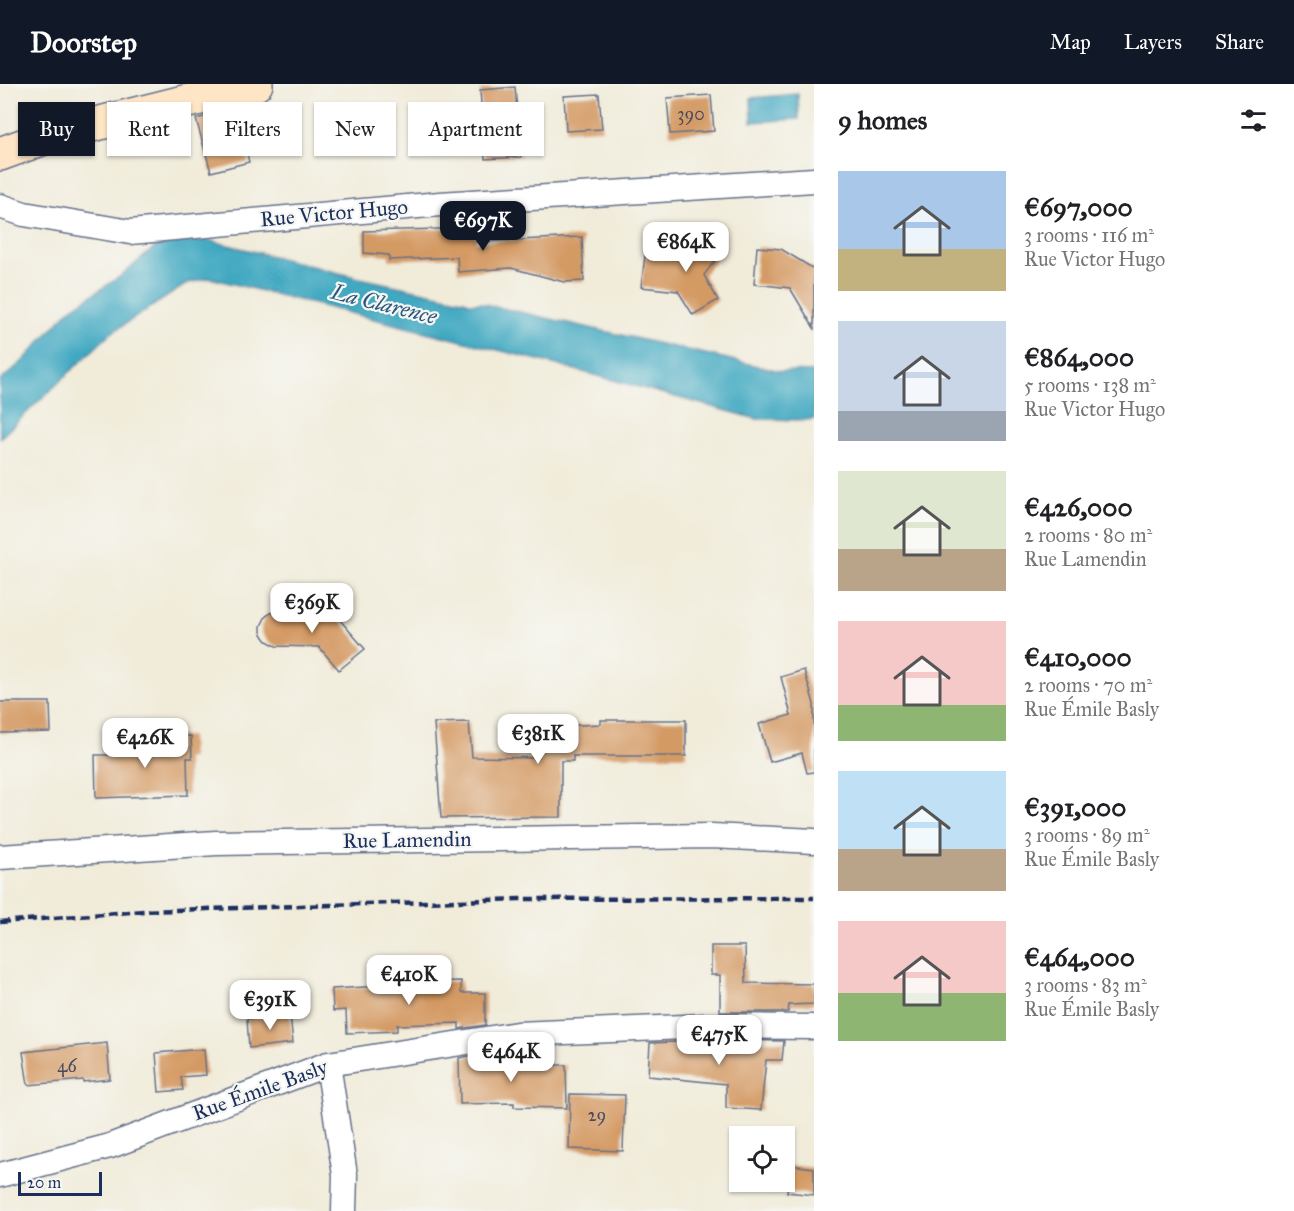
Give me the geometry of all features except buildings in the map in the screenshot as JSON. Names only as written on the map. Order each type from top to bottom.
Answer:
[{"type":"main road","points":[[0,154],[52,135],[256,84]]},
{"type":"street","name":"Rue Victor Hugo","points":[[0,206],[24,214],[130,232],[440,204],[814,180]]},
{"type":"street","name":"Rue Lamendin","points":[[0,856],[216,843],[712,836],[814,841]]},
{"type":"street","name":"Rue Émile Basly","points":[[0,1175],[110,1146],[328,1064],[517,1034],[708,1026],[814,1027]]},
{"type":"street","points":[[328,1064],[345,1175],[344,1211]]},
{"type":"water","points":[[798,94],[799,119],[752,122],[751,98]]},
{"type":"water","name":"La Clarence","points":[[208,240],[468,303],[480,303],[780,371],[814,372],[814,419],[757,419],[546,362],[210,278],[188,283],[111,333],[0,438],[0,381],[24,360],[68,311],[121,276],[155,247],[170,243]]},
{"type":"railway","points":[[0,922],[144,911],[520,899],[814,898]]}]
